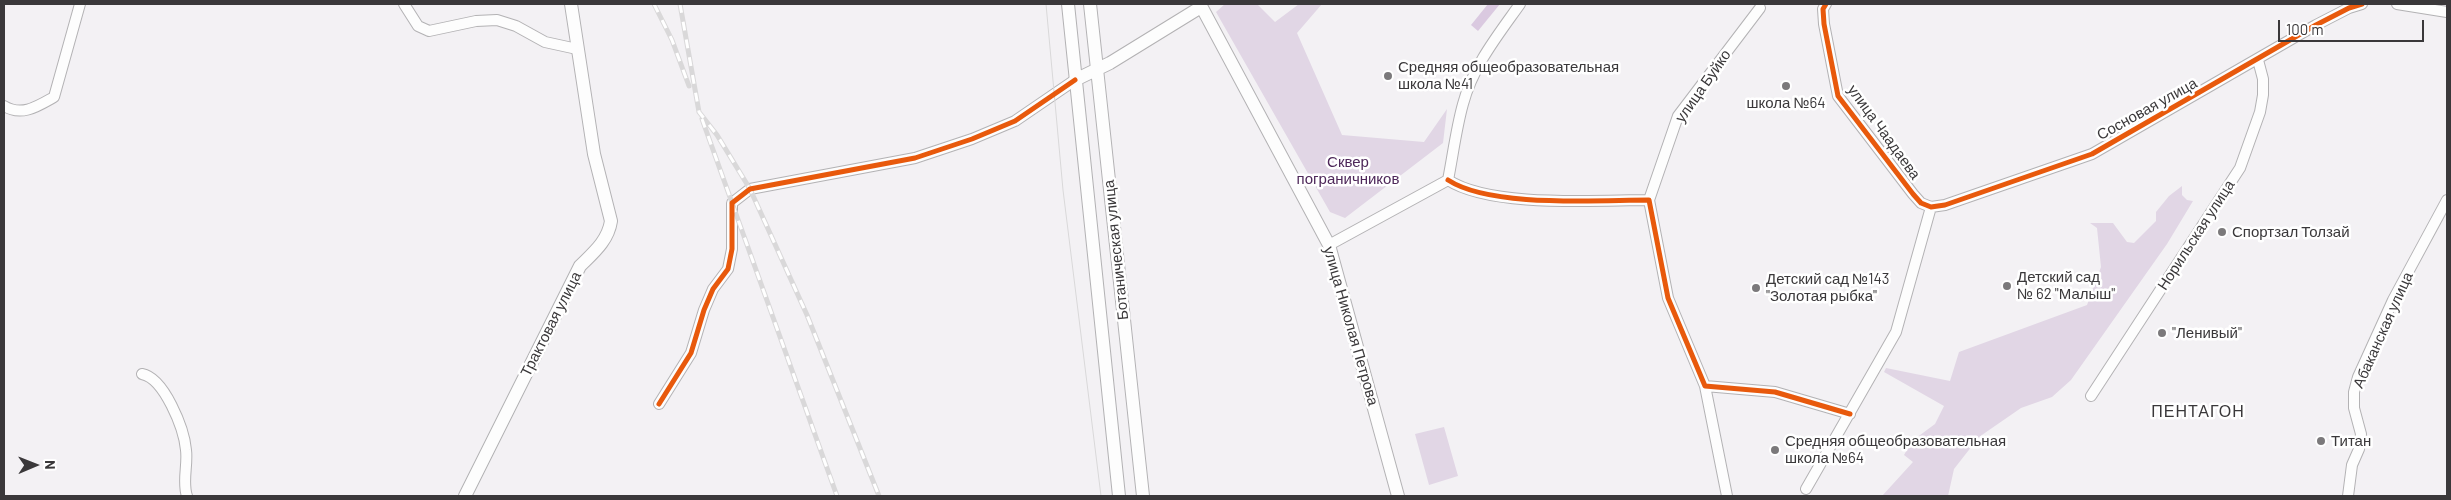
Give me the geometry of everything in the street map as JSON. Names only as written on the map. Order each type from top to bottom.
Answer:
[{"type":"main road","name":"Трактовая улица","points":[[466,496],[580,266],[603,242],[610,230],[611,221],[594,154],[570,4]]},
{"type":"main road","name":"Ботаническая улица","points":[[1068,4],[1119,496]]},
{"type":"main road","name":"Ботаническая улица","points":[[1090,4],[1143,496]]},
{"type":"main road","points":[[1076,80],[1096,71],[1202,5]]},
{"type":"main road","name":"улица Николая Петрова","points":[[1202,5],[1329,245],[1398,496]]},
{"type":"street","points":[[4,106],[12,111],[25,111],[54,97],[80,4]]},
{"type":"street","points":[[404,4],[418,26],[429,31],[476,21],[497,20],[516,26],[545,42],[577,49]]},
{"type":"street","points":[[1448,180],[1463,104],[1473,77],[1488,48],[1520,4]]},
{"type":"street","name":"улица Чаадаева","points":[[1826,4],[1823,9],[1824,24],[1838,96],[1913,194],[1922,203],[1932,207]]},
{"type":"street","name":"Сосновая улица","points":[[1932,207],[1960,201],[2092,154],[2325,21],[2349,8],[2362,4]]},
{"type":"street","points":[[2397,4],[2447,12]]},
{"type":"street","name":"улица Буйко","points":[[1649,200],[1678,116],[1760,8]]},
{"type":"street","name":"Норильская улица","points":[[2091,396],[2240,168],[2260,112],[2263,95],[2263,79],[2258,60]]},
{"type":"street","points":[[659,404],[692,353],[712,289],[728,269],[732,249],[732,203],[750,189],[915,158],[972,139],[1015,122],[1076,80]]},
{"type":"street","points":[[1448,180],[1473,192],[1533,200],[1649,200],[1668,298],[1705,386],[1726,496]]},
{"type":"street","points":[[1329,245],[1448,180]]},
{"type":"street","name":"Абаканская улица","points":[[2348,496],[2352,465],[2359,449],[2361,434],[2354,408],[2354,392],[2358,377],[2393,300],[2447,200]]},
{"type":"street","points":[[1806,489],[1896,332],[1932,207]]},
{"type":"street","points":[[142,374],[151,375],[175,411],[186,450],[187,496]]},
{"type":"street","points":[[1705,386],[1775,392],[1850,414]]},
{"type":"green space","name":"Сквер пограничников","points":[[1225,4],[1257,4],[1275,22],[1299,4],[1322,4],[1297,33],[1342,135],[1424,142],[1447,109],[1443,143],[1345,218],[1330,212],[1216,12]]},
{"type":"green space","points":[[2182,186],[2182,195],[2187,200],[2193,201],[2167,244],[2071,380],[2052,397],[2021,408],[1979,437],[1954,469],[1948,496],[1882,496],[1913,462],[1904,455],[1912,441],[1935,424],[1944,406],[1884,372],[1886,368],[1950,381],[1959,352],[2087,305],[2101,267],[2097,228],[2090,223],[2113,223],[2127,242],[2134,243],[2156,221],[2156,212],[2169,196]]},
{"type":"green space","points":[[1444,427],[1458,476],[1429,485],[1415,434]]},
{"type":"shaded area","points":[[1488,4],[1500,4],[1478,31],[1471,25]]},
{"type":"tram line","points":[[1046,4],[1063,190],[1101,496]]},
{"type":"railway","points":[[654,4],[672,40],[689,86]]},
{"type":"railway","points":[[680,4],[699,112],[717,135],[750,189],[807,315],[879,496]]},
{"type":"railway","points":[[702,119],[837,496]]},
{"type":"cycle path","points":[[1826,4],[1823,9],[1824,24],[1838,96],[1913,194],[1921,203],[1931,207],[1945,205],[2092,154],[2316,25],[2349,8],[2362,4]]},
{"type":"cycle path","points":[[659,404],[691,353],[704,310],[713,289],[728,269],[732,249],[732,203],[750,189],[915,158],[972,139],[1015,121],[1075,80]]},
{"type":"cycle path","points":[[1448,180],[1467,189],[1517,199],[1574,201],[1649,200],[1668,298],[1705,386],[1775,392],[1850,414]]},
{"type":"place","name":"Средняя общеобразовательная школа №41","points":[[1388,76]]},
{"type":"place","name":"школа №64","points":[[1786,86]]},
{"type":"place","name":"Спортзал Толзай","points":[[2222,232]]},
{"type":"place","name":"Детский сад № 62 \"Малыш\"","points":[[2007,286]]},
{"type":"place","name":"Детский сад №143 \"Золотая рыбка\"","points":[[1756,288]]},
{"type":"place","name":"\"Ленивый\"","points":[[2162,333]]},
{"type":"place","name":"Титан","points":[[2321,441]]},
{"type":"place","name":"Средняя общеобразовательная школа №64","points":[[1775,450]]},
{"type":"district","name":"ПЕНТАГОН","points":[[2198,412]]}]
